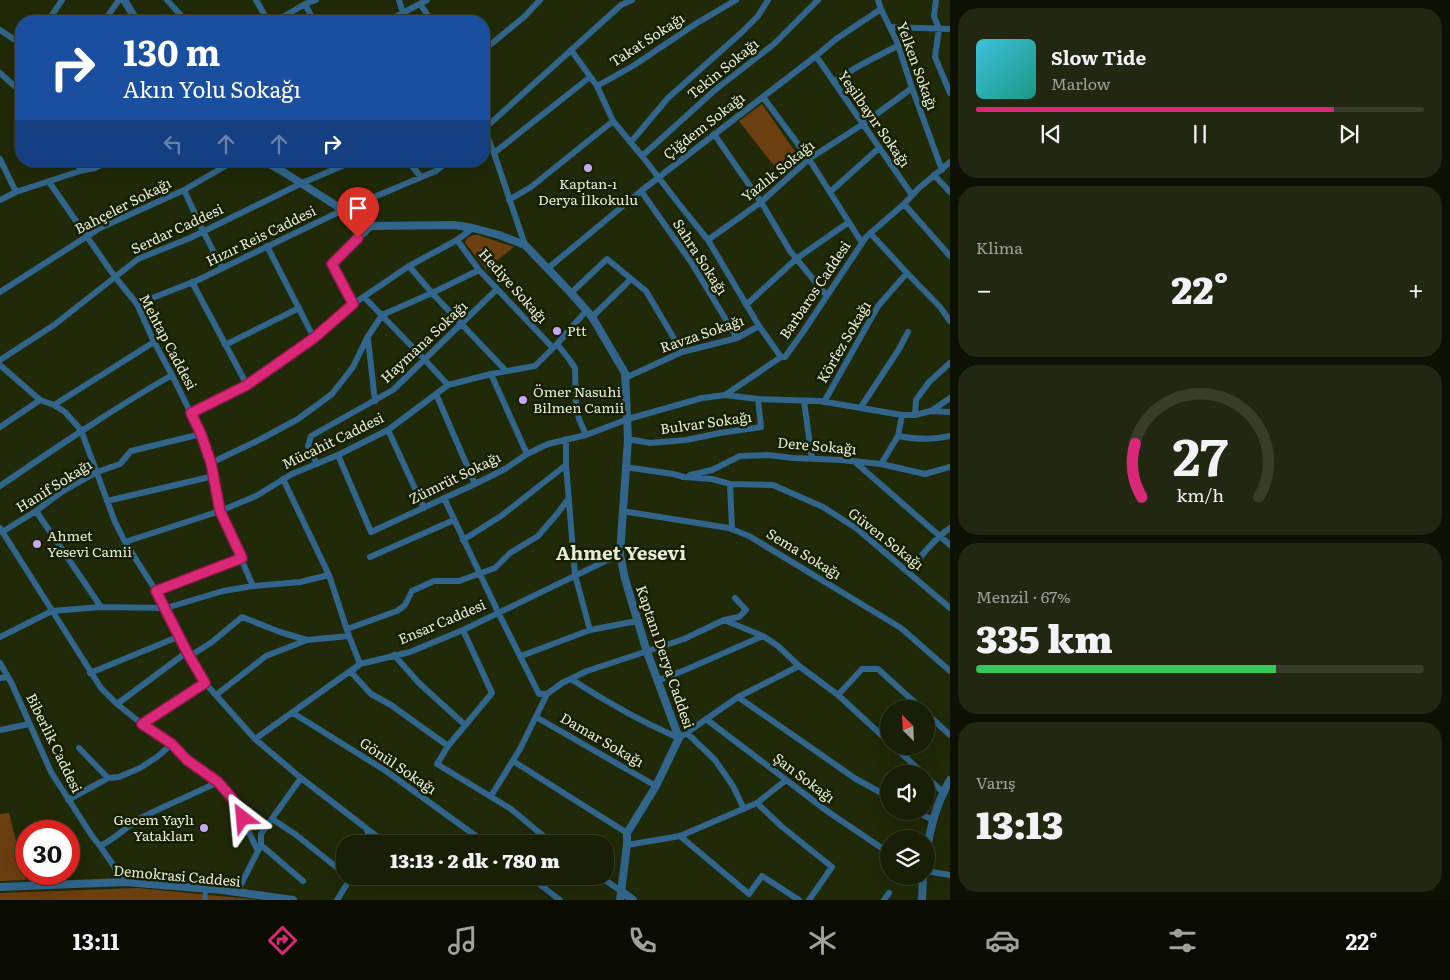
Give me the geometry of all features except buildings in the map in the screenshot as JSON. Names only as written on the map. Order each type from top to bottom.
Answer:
[{"type":"street","points":[[52,15],[62,0]]},
{"type":"street","points":[[108,15],[119,0]]},
{"type":"street","points":[[124,0],[133,15]]},
{"type":"street","points":[[168,0],[181,15]]},
{"type":"street","points":[[256,0],[265,15]]},
{"type":"street","points":[[286,15],[316,0]]},
{"type":"street","points":[[399,0],[403,13]]},
{"type":"street","points":[[400,15],[427,0]]},
{"type":"street","points":[[490,45],[525,16],[540,0]]},
{"type":"street","points":[[490,123],[571,50],[619,2],[632,0]]},
{"type":"street","name":"Takat Sokağı","points":[[597,86],[633,66],[696,23],[734,0]]},
{"type":"street","points":[[631,142],[668,98],[742,33],[758,16],[768,0]]},
{"type":"street","name":"Tekin Sokağı","points":[[642,156],[715,90],[774,44],[818,0]]},
{"type":"street","name":"Yelken Sokağı","points":[[878,0],[899,45],[912,88],[942,170]]},
{"type":"street","points":[[936,0],[934,16],[939,29],[935,57],[950,93]]},
{"type":"street","points":[[305,4],[311,15]]},
{"type":"street","points":[[420,4],[428,15]]},
{"type":"street","name":"Çiğdem Sokağı","points":[[547,269],[640,191],[836,39],[881,9]]},
{"type":"street","points":[[890,27],[950,29]]},
{"type":"street","points":[[0,30],[15,40]]},
{"type":"street","points":[[834,82],[860,65],[899,45]]},
{"type":"street","points":[[571,50],[597,86],[613,121],[708,240],[759,326],[781,357]]},
{"type":"street","name":"Yeşilbayır Sokağı","points":[[816,56],[912,195]]},
{"type":"street","points":[[0,72],[15,86]]},
{"type":"street","points":[[494,153],[590,77]]},
{"type":"street","name":"Yazlık Sokağı","points":[[708,240],[761,202],[808,159],[863,124],[912,88]]},
{"type":"street","points":[[763,97],[808,159],[862,243]]},
{"type":"street","points":[[509,200],[531,186],[613,121]]},
{"type":"street","points":[[714,134],[761,202],[790,251],[827,296]]},
{"type":"street","points":[[490,143],[525,245]]},
{"type":"street","points":[[830,192],[879,148]]},
{"type":"street","points":[[0,160],[16,192]]},
{"type":"street","name":"Barbaros Caddesi","points":[[628,419],[702,398],[725,395],[781,357],[785,357],[866,237],[950,162]]},
{"type":"street","points":[[79,167],[80,171]]},
{"type":"street","points":[[0,200],[16,192],[97,167]]},
{"type":"street","name":"Bahçeler Sokağı","points":[[0,292],[100,228],[184,190],[224,167]]},
{"type":"street","points":[[275,167],[372,226],[332,264],[353,304]]},
{"type":"street","name":"Serdar Caddesi","points":[[0,360],[54,325],[138,259],[340,167]]},
{"type":"street","points":[[413,167],[421,178]]},
{"type":"street","name":"Hızır Reis Caddesi","points":[[137,304],[192,282],[343,210],[436,172],[441,167]]},
{"type":"street","points":[[934,175],[950,192]]},
{"type":"street","name":"Mehtap Caddesi","points":[[49,182],[115,277],[137,304],[154,342],[201,434],[211,463],[220,511],[253,586]]},
{"type":"street","points":[[184,190],[222,268]]},
{"type":"street","name":"Sahra Sokağı","points":[[640,191],[691,262],[737,338]]},
{"type":"street","points":[[904,204],[950,256]]},
{"type":"street","points":[[746,305],[796,259],[849,222]]},
{"type":"street","name":"Kaptanı Derya Caddesi","points":[[372,226],[454,224],[499,235],[525,245],[589,314],[625,374],[628,439],[620,554],[637,621],[679,738],[656,786],[626,833]]},
{"type":"street","points":[[191,413],[247,385],[314,338],[353,304],[410,266],[457,240],[473,228]]},
{"type":"street","points":[[870,233],[940,307],[950,321]]},
{"type":"street","name":"Hediye Sokağı","points":[[457,240],[478,270],[569,358],[575,368],[576,403],[579,419],[586,435]]},
{"type":"street","points":[[267,246],[314,338]]},
{"type":"street","points":[[571,293],[607,259],[646,292],[682,352]]},
{"type":"street","points":[[410,266],[432,293],[506,371]]},
{"type":"street","points":[[211,463],[298,419],[332,394],[353,367],[367,338],[382,315],[478,270]]},
{"type":"street","name":"Körfez Sokağı","points":[[824,402],[878,306],[907,273]]},
{"type":"street","name":"Mücahit Caddesi","points":[[125,542],[220,511],[256,496],[292,474],[338,455],[388,430],[448,385],[490,374],[535,366],[589,314],[630,280]]},
{"type":"street","points":[[192,282],[247,385]]},
{"type":"street","name":"Haymana Sokağı","points":[[318,464],[308,446],[311,436],[393,390],[497,289]]},
{"type":"street","points":[[364,297],[448,385]]},
{"type":"street","points":[[225,346],[299,308]]},
{"type":"street","name":"Ravza Sokağı","points":[[625,378],[682,352],[737,338],[759,326]]},
{"type":"street","points":[[861,407],[908,332]]},
{"type":"street","points":[[367,338],[375,401]]},
{"type":"street","points":[[54,405],[154,342]]},
{"type":"street","points":[[915,415],[916,400],[930,382],[950,363]]},
{"type":"street","points":[[0,365],[40,400],[54,405],[65,412],[81,430],[107,501],[125,542],[166,608],[205,683],[255,739],[301,778],[375,835]]},
{"type":"street","points":[[0,486],[81,430],[172,374]]},
{"type":"street","points":[[490,374],[527,454]]},
{"type":"street","points":[[436,394],[476,484]]},
{"type":"street","points":[[725,395],[758,399],[824,402],[915,415],[931,411],[950,412]]},
{"type":"street","points":[[931,411],[950,398]]},
{"type":"street","name":"Bulvar Sokağı","points":[[628,439],[650,443],[686,440],[760,427],[758,399]]},
{"type":"street","points":[[0,427],[40,400]]},
{"type":"street","points":[[804,401],[812,459]]},
{"type":"street","points":[[881,464],[898,436],[902,414]]},
{"type":"street","name":"Zümrüt Sokağı","points":[[338,455],[371,532],[476,484],[548,444],[586,435],[628,419]]},
{"type":"street","points":[[388,430],[424,508]]},
{"type":"street","name":"Hanif Sokağı","points":[[1,530],[36,511],[60,493],[97,472],[120,464],[131,451],[201,434]]},
{"type":"street","points":[[898,436],[916,438],[943,438],[950,436]]},
{"type":"street","points":[[566,440],[566,465],[575,575],[590,630]]},
{"type":"street","name":"Dere Sokağı","points":[[684,477],[712,470],[740,456],[768,454],[793,458],[881,464],[925,474],[950,467]]},
{"type":"street","points":[[854,462],[950,545]]},
{"type":"street","points":[[463,540],[500,516],[566,465]]},
{"type":"street","name":"Güven Sokağı","points":[[625,467],[684,477],[712,479],[730,484],[773,485],[823,508],[856,528],[950,608]]},
{"type":"street","points":[[107,501],[214,476]]},
{"type":"street","points":[[284,479],[329,575],[360,664],[351,672],[371,694],[391,705],[448,746]]},
{"type":"street","points":[[730,484],[732,529]]},
{"type":"street","points":[[444,498],[539,694],[547,694],[587,671],[684,639],[724,620],[739,617],[746,610],[735,598]]},
{"type":"street","points":[[216,695],[266,656],[307,640],[348,632],[397,610],[405,605],[412,591],[434,581],[459,581],[495,568],[510,553],[538,536],[558,514],[569,498]]},
{"type":"street","points":[[36,511],[101,607]]},
{"type":"street","name":"Sema Sokağı","points":[[622,511],[732,529],[750,536],[901,628],[950,670]]},
{"type":"street","points":[[370,557],[454,520]]},
{"type":"street","points":[[909,572],[938,536],[950,528]]},
{"type":"street","points":[[1,530],[101,688],[142,724],[172,744],[187,760],[218,782],[232,798],[259,848],[303,881]]},
{"type":"street","name":"Ensar Caddesi","points":[[255,739],[360,664],[410,652],[463,630],[620,554]]},
{"type":"street","points":[[156,591],[242,558]]},
{"type":"street","points":[[0,637],[52,611],[101,607],[166,608],[223,591],[300,582],[329,575]]},
{"type":"street","points":[[118,704],[189,654],[212,642],[242,616],[280,632],[307,640]]},
{"type":"street","points":[[724,620],[763,636],[778,646],[799,666],[838,695],[880,734]]},
{"type":"street","points":[[521,656],[590,630],[637,621]]},
{"type":"street","points":[[463,630],[492,693],[465,724],[437,764],[511,809],[543,835]]},
{"type":"street","points":[[90,672],[180,636]]},
{"type":"street","points":[[658,680],[763,636]]},
{"type":"street","points":[[394,655],[419,684],[465,724]]},
{"type":"street","name":"Biberlik Caddesi","points":[[0,663],[51,772],[92,836],[125,882]]},
{"type":"street","points":[[571,679],[630,714],[679,738],[738,697],[799,666]]},
{"type":"street","points":[[838,695],[862,669],[878,669],[912,700]]},
{"type":"street","points":[[0,678],[8,677]]},
{"type":"street","points":[[142,724],[205,683]]},
{"type":"street","points":[[491,796],[513,761],[547,694]]},
{"type":"street","points":[[738,697],[856,779],[880,792]]},
{"type":"street","name":"Gönül Sokağı","points":[[293,713],[386,771],[475,835]]},
{"type":"street","name":"Damar Sokağı","points":[[536,717],[656,786]]},
{"type":"street","name":"Şan Sokağı","points":[[706,719],[827,812],[880,847]]},
{"type":"street","points":[[935,721],[950,735]]},
{"type":"street","points":[[0,730],[29,724]]},
{"type":"street","points":[[687,733],[715,760],[733,786],[744,808]]},
{"type":"street","points":[[68,800],[108,778],[118,777],[140,768],[172,744]]},
{"type":"street","points":[[79,748],[108,778]]},
{"type":"street","points":[[903,755],[914,765]]},
{"type":"street","points":[[513,761],[626,833],[627,845],[620,900]]},
{"type":"street","points":[[237,892],[259,848],[261,834],[301,778]]},
{"type":"street","points":[[627,845],[680,836],[756,803],[786,780]]},
{"type":"street","points":[[935,812],[950,780]]},
{"type":"street","points":[[100,846],[160,808],[193,795],[218,782]]},
{"type":"street","points":[[935,785],[943,792]]},
{"type":"street","points":[[756,803],[832,867],[809,900]]},
{"type":"street","points":[[272,819],[336,866]]},
{"type":"street","points":[[930,830],[932,820]]},
{"type":"street","points":[[366,828],[369,835]]},
{"type":"street","points":[[680,836],[749,894],[762,876],[799,900]]},
{"type":"street","points":[[935,872],[950,875]]},
{"type":"street","points":[[205,900],[206,878]]},
{"type":"street","name":"Demokrasi Caddesi","points":[[0,887],[125,882],[237,892],[293,900]]},
{"type":"street","points":[[337,900],[344,885]]},
{"type":"street","points":[[541,885],[560,900]]},
{"type":"street","points":[[612,885],[632,900]]},
{"type":"street","points":[[922,900],[923,885]]},
{"type":"street","points":[[884,900],[889,893]]},
{"type":"shaded area","points":[[762,104],[801,160],[799,164],[782,176],[739,121]]},
{"type":"shaded area","points":[[473,235],[514,247],[486,269],[465,243],[467,238]]},
{"type":"shaded area","points":[[9,813],[15,837],[15,880],[0,881],[0,814]]},
{"type":"shaded area","points":[[138,888],[262,900],[0,900],[0,893]]},
{"type":"place","name":"Kaptan-ı Derya İlkokulu","points":[[588,168]]},
{"type":"place","name":"Ptt","points":[[557,331]]},
{"type":"place","name":"Ömer Nasuhi Bilmen Camii","points":[[523,400]]},
{"type":"place","name":"Ahmet Yesevi Camii","points":[[37,544]]},
{"type":"place","name":"Gecem Yaylı Yatakları","points":[[204,828]]},
{"type":"district","name":"Ahmet Yesevi","points":[[621,553]]},
{"type":"route","points":[[243,818],[232,798],[218,782],[187,760],[172,744],[142,724],[205,683],[156,591],[242,558],[220,511],[211,463],[191,413],[247,385],[314,338],[353,304],[332,264],[358,238]]}]
